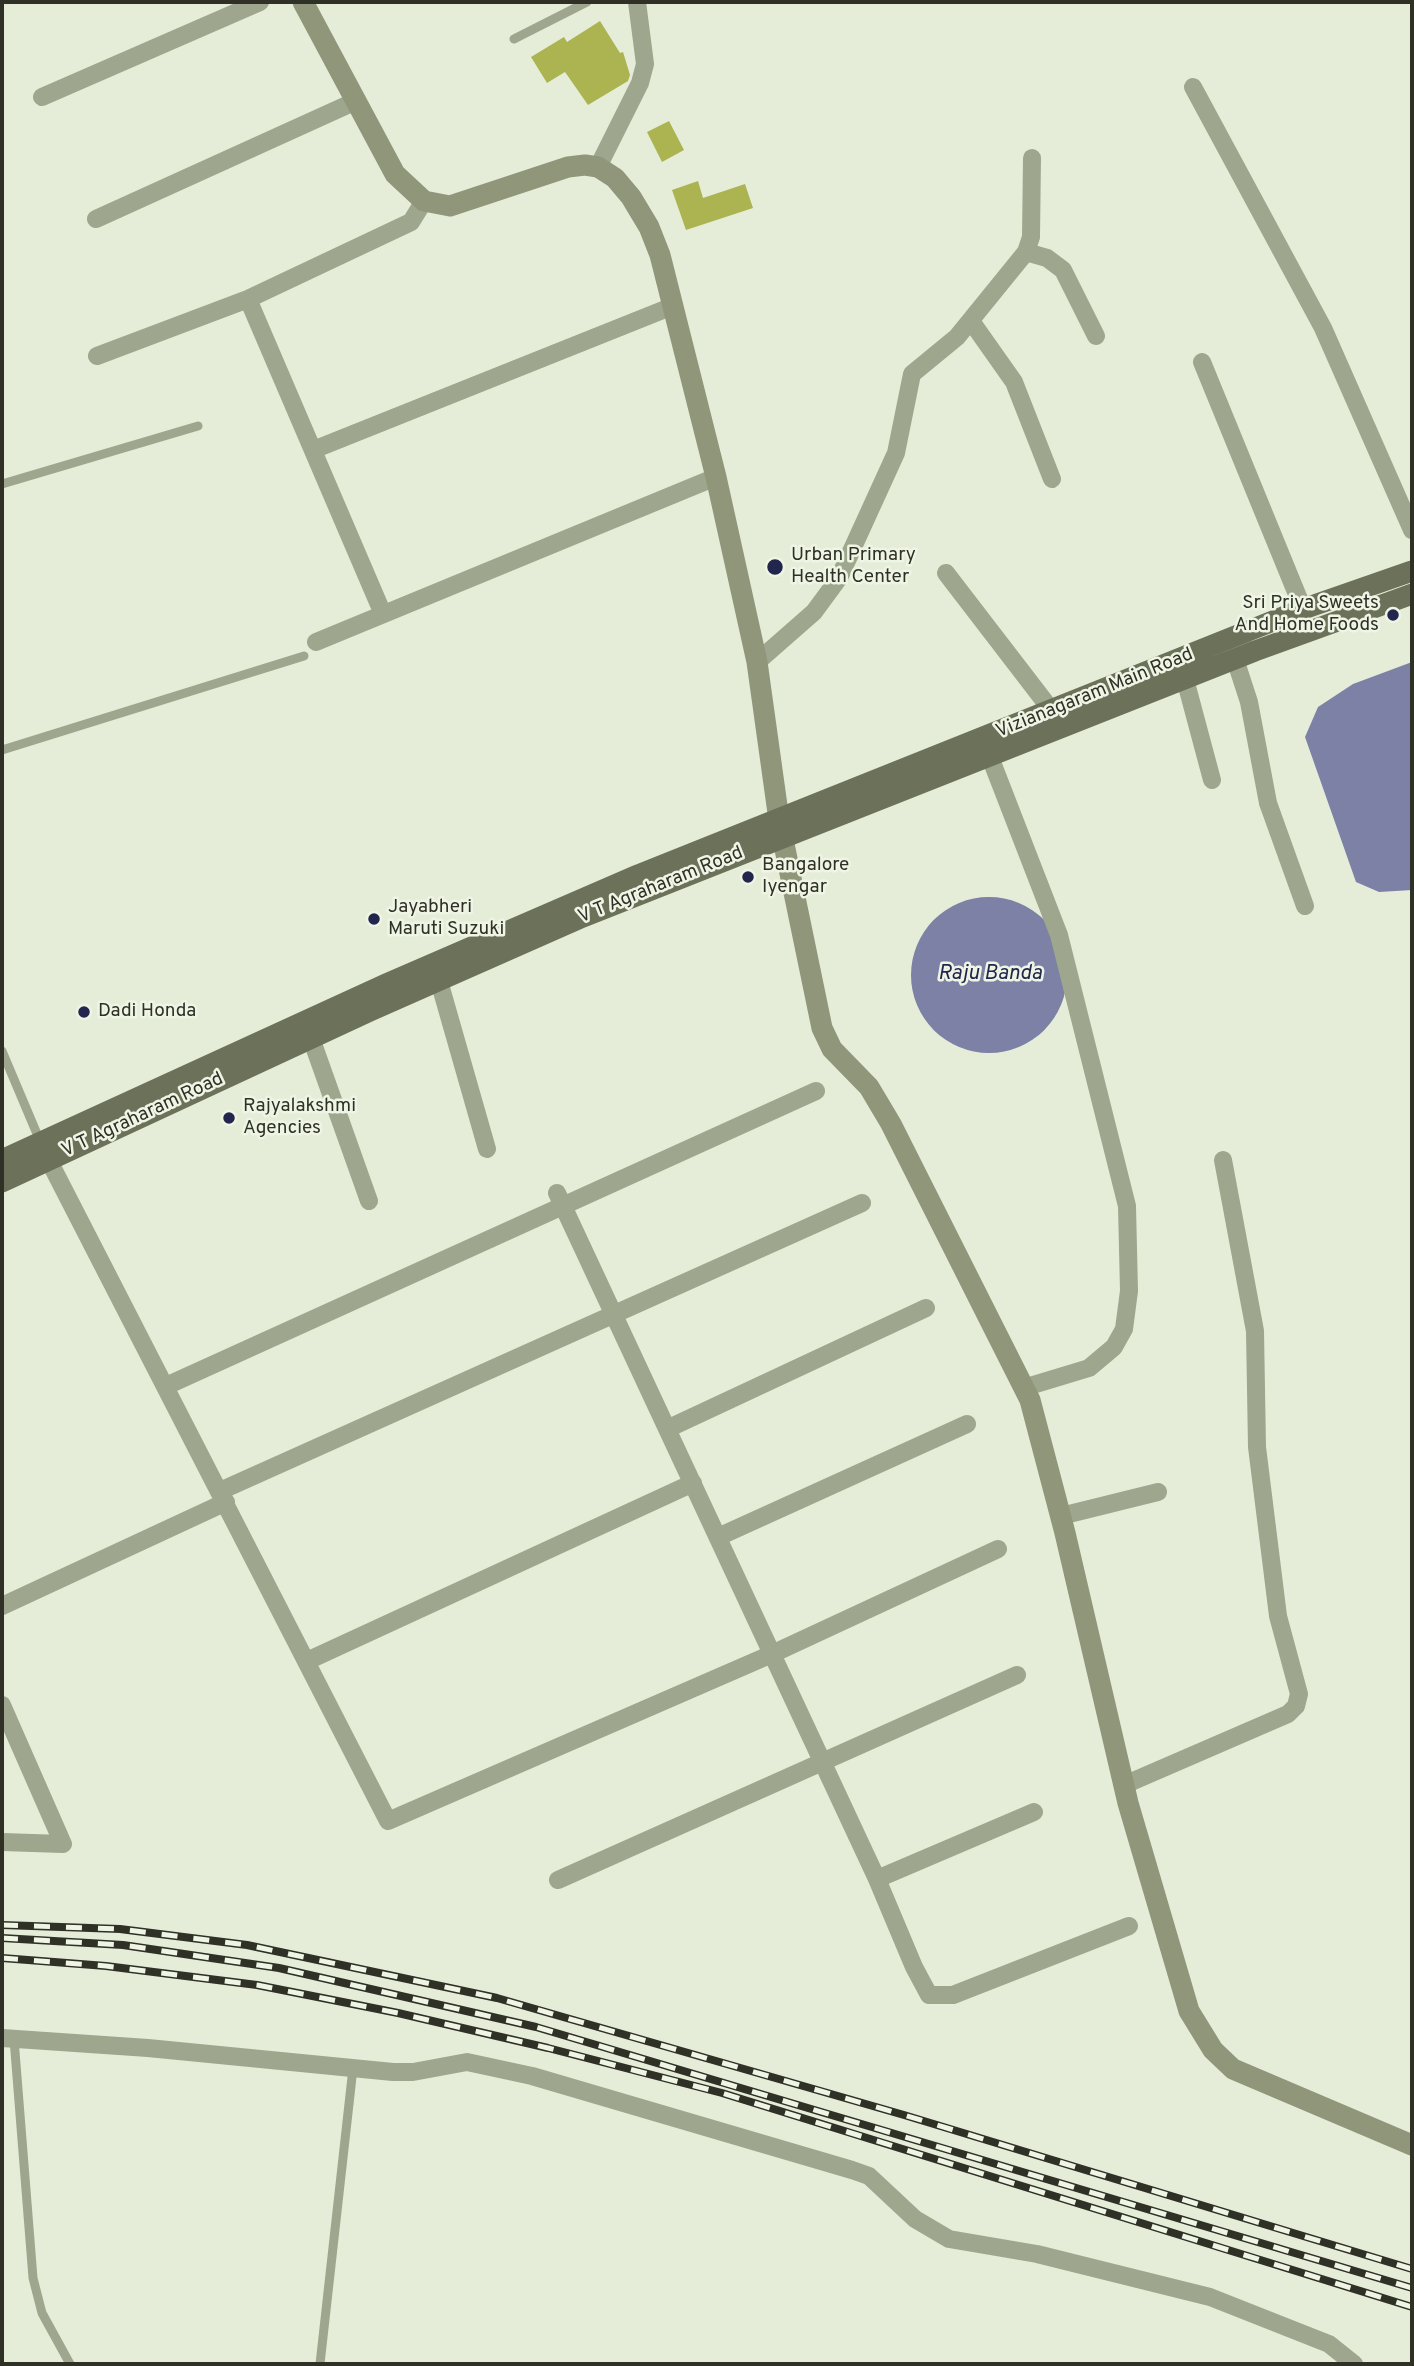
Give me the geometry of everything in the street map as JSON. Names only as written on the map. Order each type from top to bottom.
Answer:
[{"type":"main road","name":"Vizianagaram Main Road","points":[[781,829],[1052,711],[1303,609],[1412,571]]},
{"type":"main road","name":"V T Agraharam Road","points":[[2,1182],[44,1152],[410,974],[638,875],[990,757],[1235,659],[1412,594]]},
{"type":"main road","name":"V T Agraharam Road","points":[[2,1160],[44,1152],[311,1038],[781,829]]},
{"type":"street","points":[[42,97],[260,2]]},
{"type":"street","points":[[303,2],[396,174],[424,201],[450,206],[568,167],[598,167],[631,197],[649,227],[660,255],[716,477],[758,663],[781,829],[822,1028],[832,1049],[869,1087],[891,1124],[1030,1400],[1061,1516],[1124,1785],[1189,2011],[1213,2050],[1233,2069],[1412,2145]]},
{"type":"street","points":[[598,167],[640,83],[645,64],[637,2]]},
{"type":"street","points":[[1194,87],[1323,328],[1412,530]]},
{"type":"street","points":[[96,219],[356,101]]},
{"type":"street","points":[[758,663],[829,595],[897,453],[912,374],[971,321],[1026,252],[1031,236],[1032,158]]},
{"type":"street","points":[[97,356],[248,299],[411,222],[424,201]]},
{"type":"street","points":[[1026,252],[1047,258],[1063,270],[1096,336]]},
{"type":"street","points":[[248,299],[383,614]]},
{"type":"street","points":[[313,450],[673,306]]},
{"type":"street","points":[[971,321],[1014,382],[1052,479]]},
{"type":"street","points":[[1202,362],[1303,609]]},
{"type":"street","points":[[316,642],[716,477]]},
{"type":"street","points":[[946,573],[1052,711]]},
{"type":"street","points":[[1235,659],[1249,702],[1268,803],[1305,906]]},
{"type":"street","points":[[1185,679],[1212,780]]},
{"type":"street","points":[[990,757],[1059,935],[1127,1206],[1129,1291],[1124,1329],[1114,1347],[1089,1368],[1023,1388]]},
{"type":"street","points":[[439,981],[487,1149]]},
{"type":"street","points":[[311,1038],[369,1202]]},
{"type":"street","points":[[166,1387],[560,1199],[816,1091]]},
{"type":"street","points":[[44,1152],[388,1821],[772,1654],[998,1549]]},
{"type":"street","points":[[1124,1785],[1288,1714],[1296,1706],[1299,1695],[1278,1616],[1271,1568],[1257,1447],[1255,1331],[1223,1160]]},
{"type":"street","points":[[560,1199],[929,1995],[953,1996],[1129,1926]]},
{"type":"street","points":[[2,1606],[223,1497],[862,1203]]},
{"type":"street","points":[[667,1429],[926,1308]]},
{"type":"street","points":[[718,1537],[967,1424]]},
{"type":"street","points":[[307,1661],[692,1483]]},
{"type":"street","points":[[1061,1516],[1158,1492]]},
{"type":"street","points":[[558,1880],[1017,1675]]},
{"type":"street","points":[[2,1705],[62,1844],[2,1842]]},
{"type":"street","points":[[877,1879],[1034,1812]]},
{"type":"street","points":[[8,2038],[412,2072],[467,2062],[482,2064],[869,2176],[915,2220],[949,2239],[1037,2254],[1210,2297],[1329,2344],[1354,2364]]},
{"type":"lane","points":[[514,38],[587,2]]},
{"type":"lane","points":[[2,484],[198,426]]},
{"type":"lane","points":[[2,750],[304,656]]},
{"type":"lane","points":[[2,1051],[44,1152]]},
{"type":"lane","points":[[8,2038],[33,2278],[42,2313],[70,2364]]},
{"type":"lane","points":[[320,2364],[353,2068]]},
{"type":"water","points":[[1412,662],[1412,890],[1379,892],[1356,882],[1305,737],[1318,707],[1353,684]]},
{"type":"water","name":"Raju Banda","points":[[989,897],[1019,903],[1044,920],[1061,945],[1067,975],[1061,1005],[1044,1030],[1019,1047],[989,1053],[959,1047],[934,1030],[917,1005],[911,975],[917,945],[934,920],[959,903]]},
{"type":"building","points":[[600,21],[620,53],[623,52],[630,75],[628,81],[588,105],[565,72],[547,83],[531,57],[564,37],[567,42]]},
{"type":"building","points":[[669,121],[684,150],[662,162],[647,132]]},
{"type":"building","points":[[698,181],[703,198],[745,184],[753,208],[686,230],[672,190]]},
{"type":"railway","points":[[2,1925],[120,1929],[247,1945],[497,1998],[904,2115],[1412,2269]]},
{"type":"railway","points":[[2,1938],[123,1945],[279,1968],[536,2027],[1412,2288]]},
{"type":"railway","points":[[2,1958],[106,1966],[257,1985],[398,2013],[548,2048],[722,2093],[1412,2307]]},
{"type":"place","name":"Urban Primary Health Center","points":[[775,567]]},
{"type":"place","name":"Sri Priya Sweets And Home Foods","points":[[1393,615]]},
{"type":"place","name":"Bangalore Iyengar","points":[[748,877]]},
{"type":"place","name":"Jayabheri Maruti Suzuki","points":[[374,919]]},
{"type":"place","name":"Dadi Honda","points":[[84,1012]]},
{"type":"place","name":"Rajyalakshmi Agencies","points":[[229,1118]]}]
